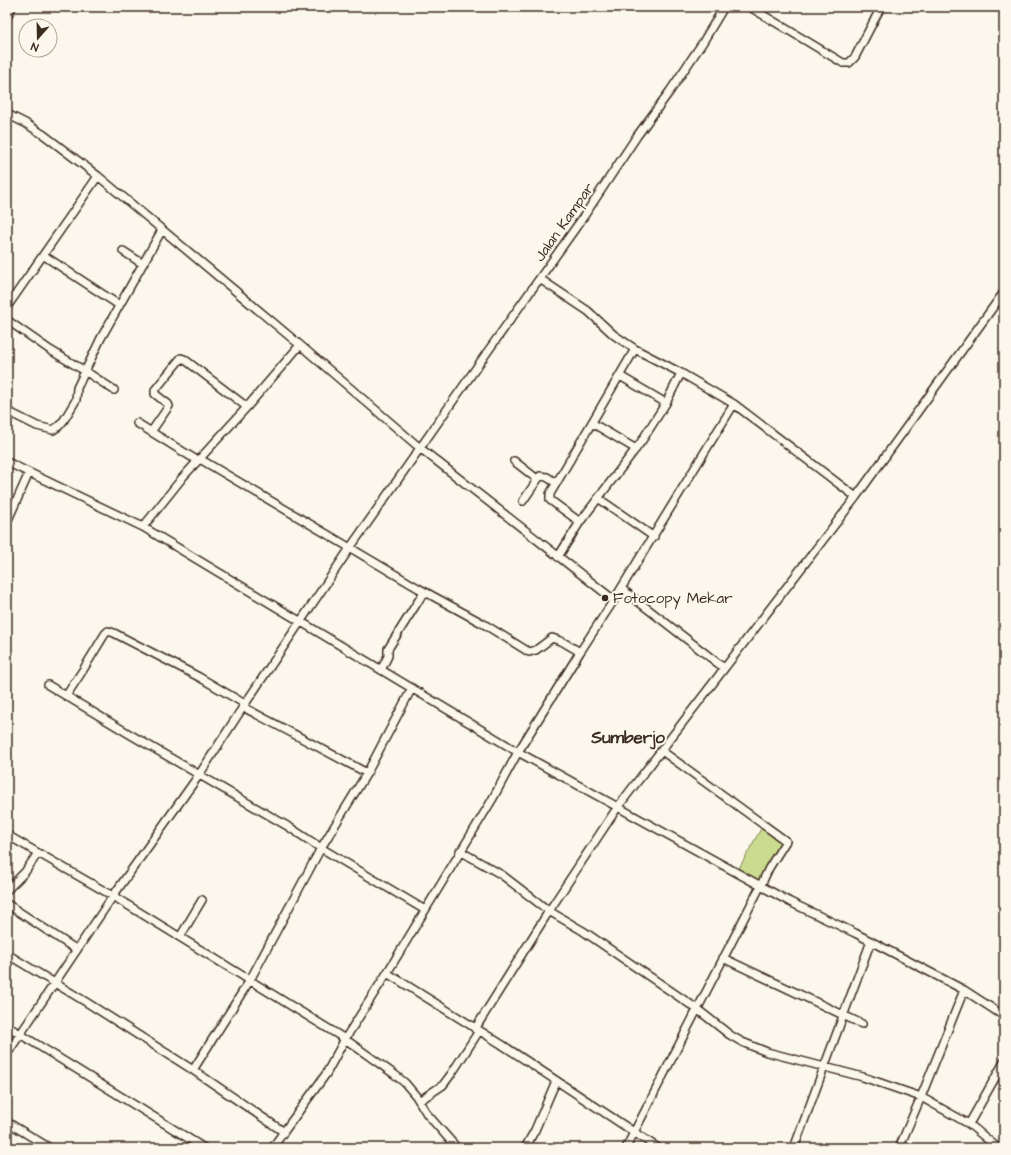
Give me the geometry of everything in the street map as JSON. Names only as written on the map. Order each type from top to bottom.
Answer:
[{"type":"street","points":[[7,17],[12,7]]},
{"type":"street","name":"Jalan Kampar","points":[[7,1054],[113,896],[199,775],[244,705],[350,548],[540,279],[670,91],[703,42],[724,7]]},
{"type":"street","points":[[750,7],[843,63],[849,64],[855,56],[881,7]]},
{"type":"street","points":[[7,114],[44,135],[98,176],[300,344],[420,448],[614,600]]},
{"type":"street","points":[[7,307],[98,176]]},
{"type":"street","points":[[7,411],[38,426],[53,430],[56,429],[64,420],[76,400],[77,388],[101,338],[162,230]]},
{"type":"street","points":[[123,251],[143,264]]},
{"type":"street","points":[[43,255],[119,305]]},
{"type":"street","points":[[540,279],[588,312],[614,335],[635,349],[681,373],[734,404],[856,497]]},
{"type":"street","points":[[417,1098],[442,1085],[452,1074],[549,911],[617,808],[856,497],[1004,292]]},
{"type":"street","points":[[7,320],[50,350],[114,390]]},
{"type":"street","points":[[143,527],[184,477],[201,461],[300,344]]},
{"type":"street","points":[[580,522],[550,500],[550,494],[635,349]]},
{"type":"street","points":[[152,432],[169,406],[155,394],[155,390],[181,358],[247,407]]},
{"type":"street","points":[[558,557],[580,522],[636,449],[666,404],[681,373]]},
{"type":"street","points":[[620,376],[666,404]]},
{"type":"street","points":[[272,1148],[326,1074],[345,1039],[492,800],[518,752],[580,652],[622,589],[734,404]]},
{"type":"street","points":[[137,422],[424,592],[482,623],[529,652],[536,650],[552,638],[563,642],[580,652]]},
{"type":"street","points":[[592,423],[636,449]]},
{"type":"street","points":[[514,461],[537,479]]},
{"type":"street","points":[[7,462],[143,527],[518,752],[617,808],[790,902],[871,941],[964,990],[1004,1016]]},
{"type":"street","points":[[7,522],[30,473]]},
{"type":"street","points":[[523,501],[537,479],[542,476],[547,477],[556,483]]},
{"type":"street","points":[[598,498],[654,537]]},
{"type":"street","points":[[622,589],[724,668]]},
{"type":"street","points":[[382,670],[388,656],[388,649],[424,592]]},
{"type":"street","points":[[66,696],[108,631],[199,677],[244,705],[367,773]]},
{"type":"street","points":[[48,685],[425,910]]},
{"type":"street","points":[[193,1070],[250,980],[321,848],[367,773],[412,688]]},
{"type":"street","points":[[626,1148],[769,868],[786,841],[662,751]]},
{"type":"street","points":[[7,835],[113,896],[345,1039],[394,1074],[417,1098],[427,1114],[457,1148]]},
{"type":"street","points":[[460,851],[502,876],[549,911],[583,931],[697,1009],[736,1039],[769,1053],[863,1077],[921,1097],[969,1124],[998,1148]]},
{"type":"street","points":[[7,890],[25,872],[38,853]]},
{"type":"street","points":[[180,937],[202,900]]},
{"type":"street","points":[[7,904],[77,950]]},
{"type":"street","points":[[794,1148],[871,941]]},
{"type":"street","points":[[7,954],[193,1070],[284,1132]]},
{"type":"street","points":[[724,958],[862,1024]]},
{"type":"street","points":[[387,973],[658,1148]]},
{"type":"street","points":[[899,1148],[964,990]]},
{"type":"street","points":[[7,1026],[204,1148]]},
{"type":"street","points":[[969,1124],[1004,1062]]},
{"type":"street","points":[[525,1148],[535,1130],[556,1081]]},
{"type":"street","points":[[7,1122],[50,1148]]},
{"type":"green space","points":[[762,827],[783,840],[761,883],[738,870]]},
{"type":"place","name":"Fotocopy Mekar","points":[[605,598]]},
{"type":"district","name":"Sumberjo","points":[[628,737]]}]
